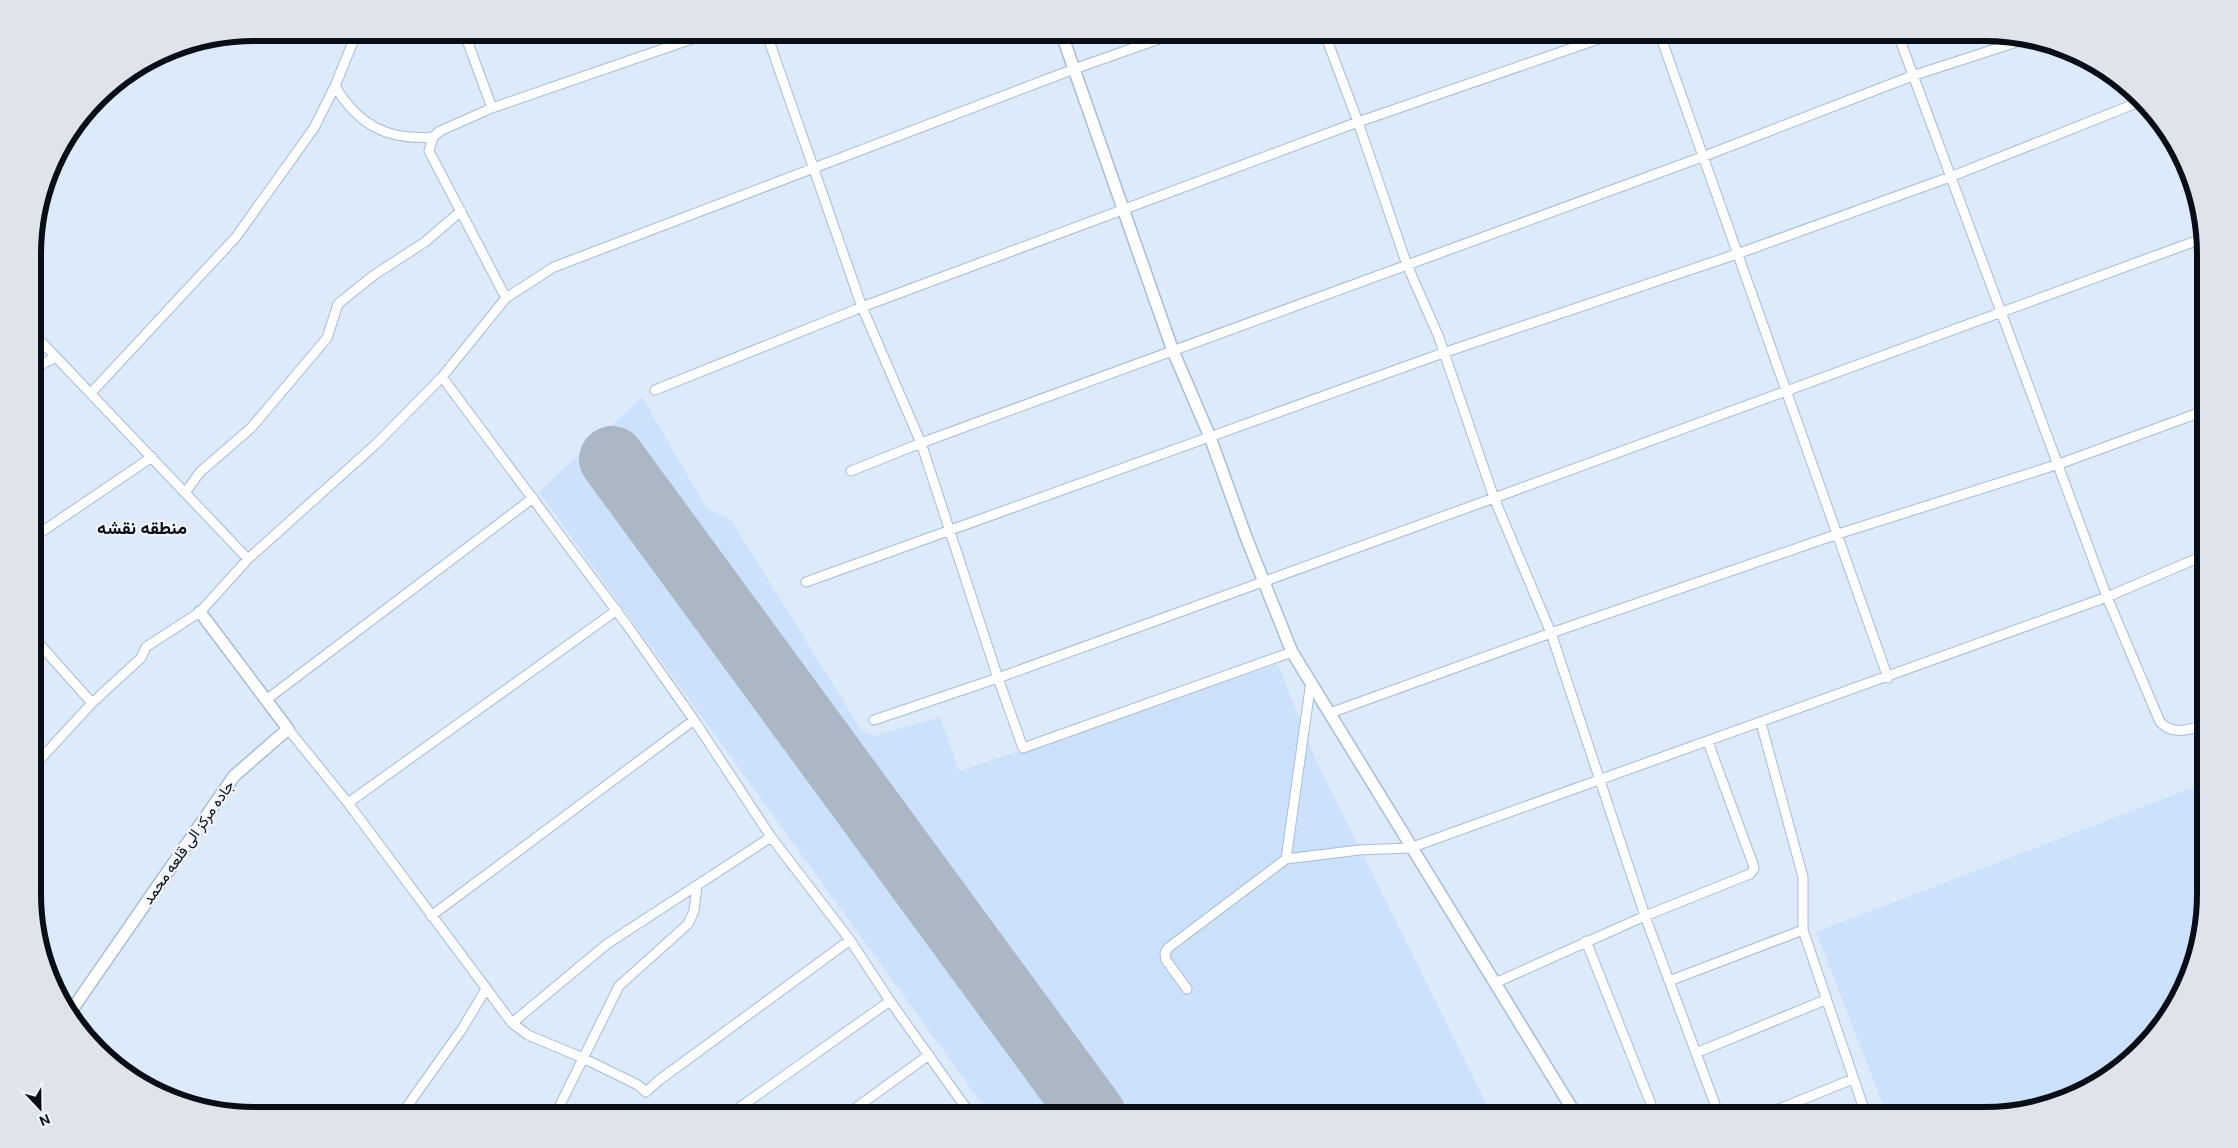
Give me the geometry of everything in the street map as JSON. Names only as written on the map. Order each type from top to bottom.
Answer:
[{"type":"street","points":[[91,393],[236,237],[314,128],[335,86],[353,41]]},
{"type":"street","points":[[467,41],[492,108]]},
{"type":"street","points":[[506,298],[429,150],[433,137],[440,131],[492,108],[686,41]]},
{"type":"street","points":[[769,41],[862,307],[921,443],[948,531],[1022,746],[1025,748],[1292,652]]},
{"type":"street","points":[[1064,41],[1173,351],[1210,437],[1263,582],[1292,652],[1410,848],[1571,1107]]},
{"type":"street","points":[[41,758],[92,703],[141,658],[146,647],[200,612],[248,559],[376,444],[442,377],[506,298],[554,267],[1074,69],[1153,41]]},
{"type":"street","points":[[1327,41],[1358,122],[1407,265],[1443,352],[1494,498],[1550,633],[1645,916],[1717,1107]]},
{"type":"street","points":[[655,390],[862,307],[1358,122],[1593,41]]},
{"type":"street","points":[[1662,41],[1736,254],[1838,534],[1888,678]]},
{"type":"street","points":[[1900,41],[2107,597],[2160,722],[2168,730],[2180,731],[2197,728]]},
{"type":"street","points":[[851,471],[921,443],[1702,157],[1912,76],[2013,43]]},
{"type":"street","points":[[335,86],[355,114],[368,124],[390,134],[411,139],[433,137]]},
{"type":"street","points":[[806,582],[1443,352],[1736,254],[1950,177],[2134,104]]},
{"type":"street","points":[[185,493],[200,472],[251,428],[327,338],[338,304],[374,275],[425,242],[461,211]]},
{"type":"street","points":[[874,720],[998,678],[1263,582],[2196,241]]},
{"type":"street","points":[[41,343],[248,559]]},
{"type":"street","points":[[41,365],[54,358]]},
{"type":"street","points":[[442,377],[617,610],[694,720],[770,837],[850,940],[890,1001],[965,1107]]},
{"type":"street","points":[[1330,713],[1550,633],[1838,534],[2059,464],[2197,414]]},
{"type":"street","points":[[41,532],[152,457]]},
{"type":"street","points":[[266,700],[533,498]]},
{"type":"street","points":[[1187,989],[1166,960],[1164,953],[1168,948],[1286,859],[1359,850],[1410,848],[1599,779],[1888,678],[1969,646],[2107,597],[2197,558]]},
{"type":"street","points":[[348,803],[617,610]]},
{"type":"street","points":[[200,612],[288,729],[348,803],[512,1023],[528,1035],[584,1058],[638,1085],[646,1092],[658,1081],[850,940]]},
{"type":"street","points":[[41,646],[92,703]]},
{"type":"street","points":[[1286,859],[1311,681]]},
{"type":"street","points":[[431,916],[694,720]]},
{"type":"street","points":[[1761,723],[1804,877],[1802,930],[1863,1107]]},
{"type":"street","name":"جاده مرکز الی قلعه محمد","points":[[74,1007],[234,776],[288,729]]},
{"type":"street","points":[[1495,983],[1586,941],[1750,874],[1754,869],[1708,742]]},
{"type":"street","points":[[512,1023],[607,944],[770,837]]},
{"type":"street","points":[[559,1107],[619,986],[688,924],[694,911],[697,885]]},
{"type":"street","points":[[1669,982],[1802,930]]},
{"type":"street","points":[[1586,941],[1651,1104]]},
{"type":"street","points":[[407,1107],[462,1029],[486,989]]},
{"type":"street","points":[[1696,1053],[1825,1000]]},
{"type":"street","points":[[740,1107],[890,1001]]},
{"type":"street","points":[[857,1107],[929,1055]]},
{"type":"street","points":[[1784,1107],[1853,1079]]},
{"type":"shaded area","points":[[642,397],[707,509],[731,520],[862,731],[873,736],[940,717],[959,771],[1278,664],[1315,758],[1488,1107],[984,1107],[539,492]]},
{"type":"shaded area","points":[[2197,786],[2197,894],[2195,921],[2193,935],[2181,975],[2161,1012],[2144,1034],[2124,1054],[2102,1071],[2065,1091],[2025,1103],[2011,1105],[1984,1107],[1884,1107],[1816,932]]},
{"type":"runway","points":[[612,459],[1087,1107]]},
{"type":"district","name":"منطقه نقشه","points":[[142,527]]}]
